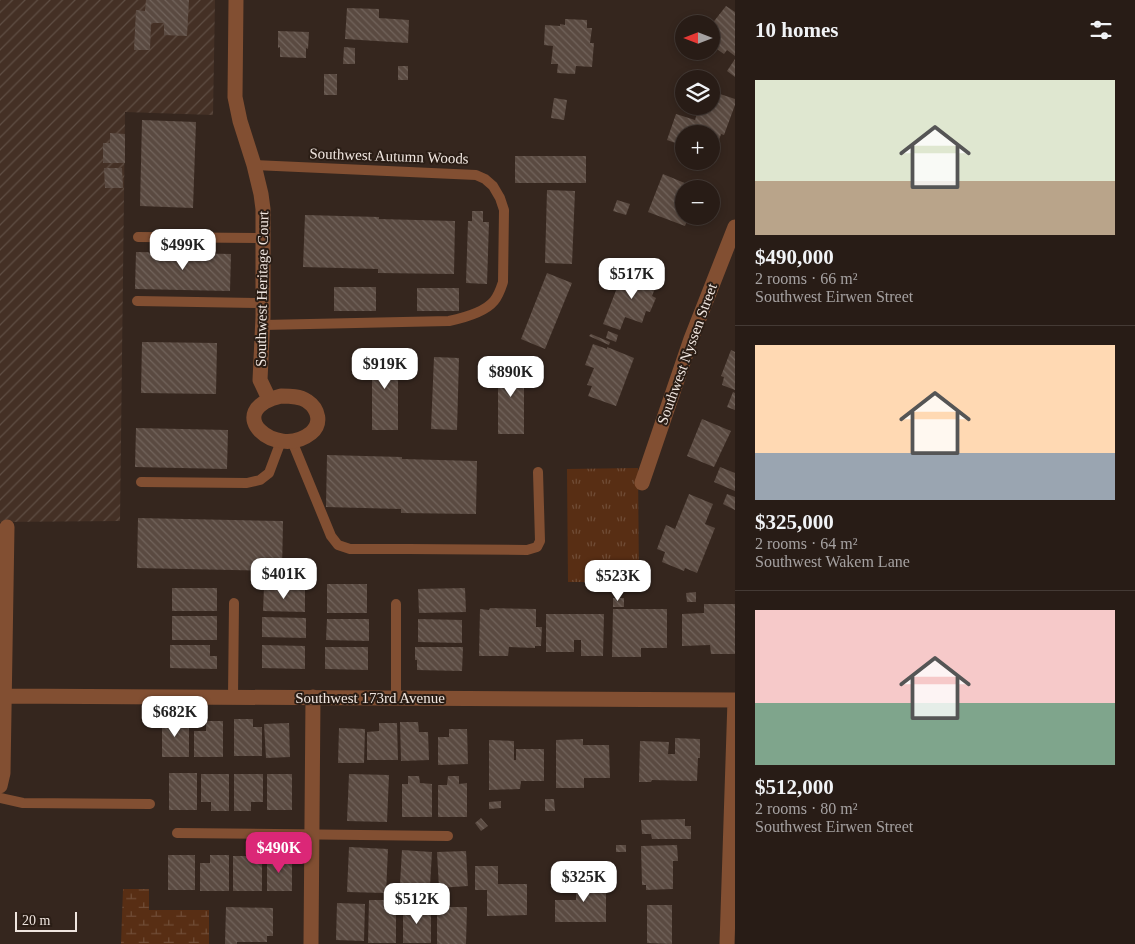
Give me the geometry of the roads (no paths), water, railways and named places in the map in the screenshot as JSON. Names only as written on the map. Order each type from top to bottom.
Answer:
[{"type":"street","name":"Southwest Heritage Court","points":[[236,0],[235,97],[264,209],[263,325],[260,380],[269,399]]},
{"type":"street","name":"Southwest Nyssen Street","points":[[642,482],[691,339],[735,227]]},
{"type":"street","points":[[281,396],[294,396],[307,400],[315,408],[319,417],[317,425],[312,432],[303,438],[287,441],[269,438],[260,432],[254,424],[254,415],[259,406],[269,399],[281,396]]},
{"type":"street","points":[[0,786],[3,773],[7,527]]},
{"type":"street","name":"Southwest 173rd Avenue","points":[[4,696],[735,700]]},
{"type":"street","points":[[311,944],[313,697]]},
{"type":"street","points":[[727,944],[735,700]]},
{"type":"lane","name":"Southwest Autumn Woods","points":[[254,165],[476,175],[485,179],[493,186],[504,210],[503,282],[494,301],[479,311],[462,319],[449,322],[263,325]]},
{"type":"lane","points":[[138,236],[264,238]]},
{"type":"lane","points":[[136,301],[263,303]]},
{"type":"lane","points":[[287,441],[331,536],[338,545],[350,550],[408,548],[527,550],[537,547],[540,541],[538,472]]},
{"type":"lane","points":[[141,482],[247,483],[260,480],[269,473],[287,441]]},
{"type":"lane","points":[[233,696],[234,603]]},
{"type":"lane","points":[[396,604],[396,698]]},
{"type":"lane","points":[[0,798],[23,803],[150,804]]},
{"type":"lane","points":[[177,833],[448,836]]}]
